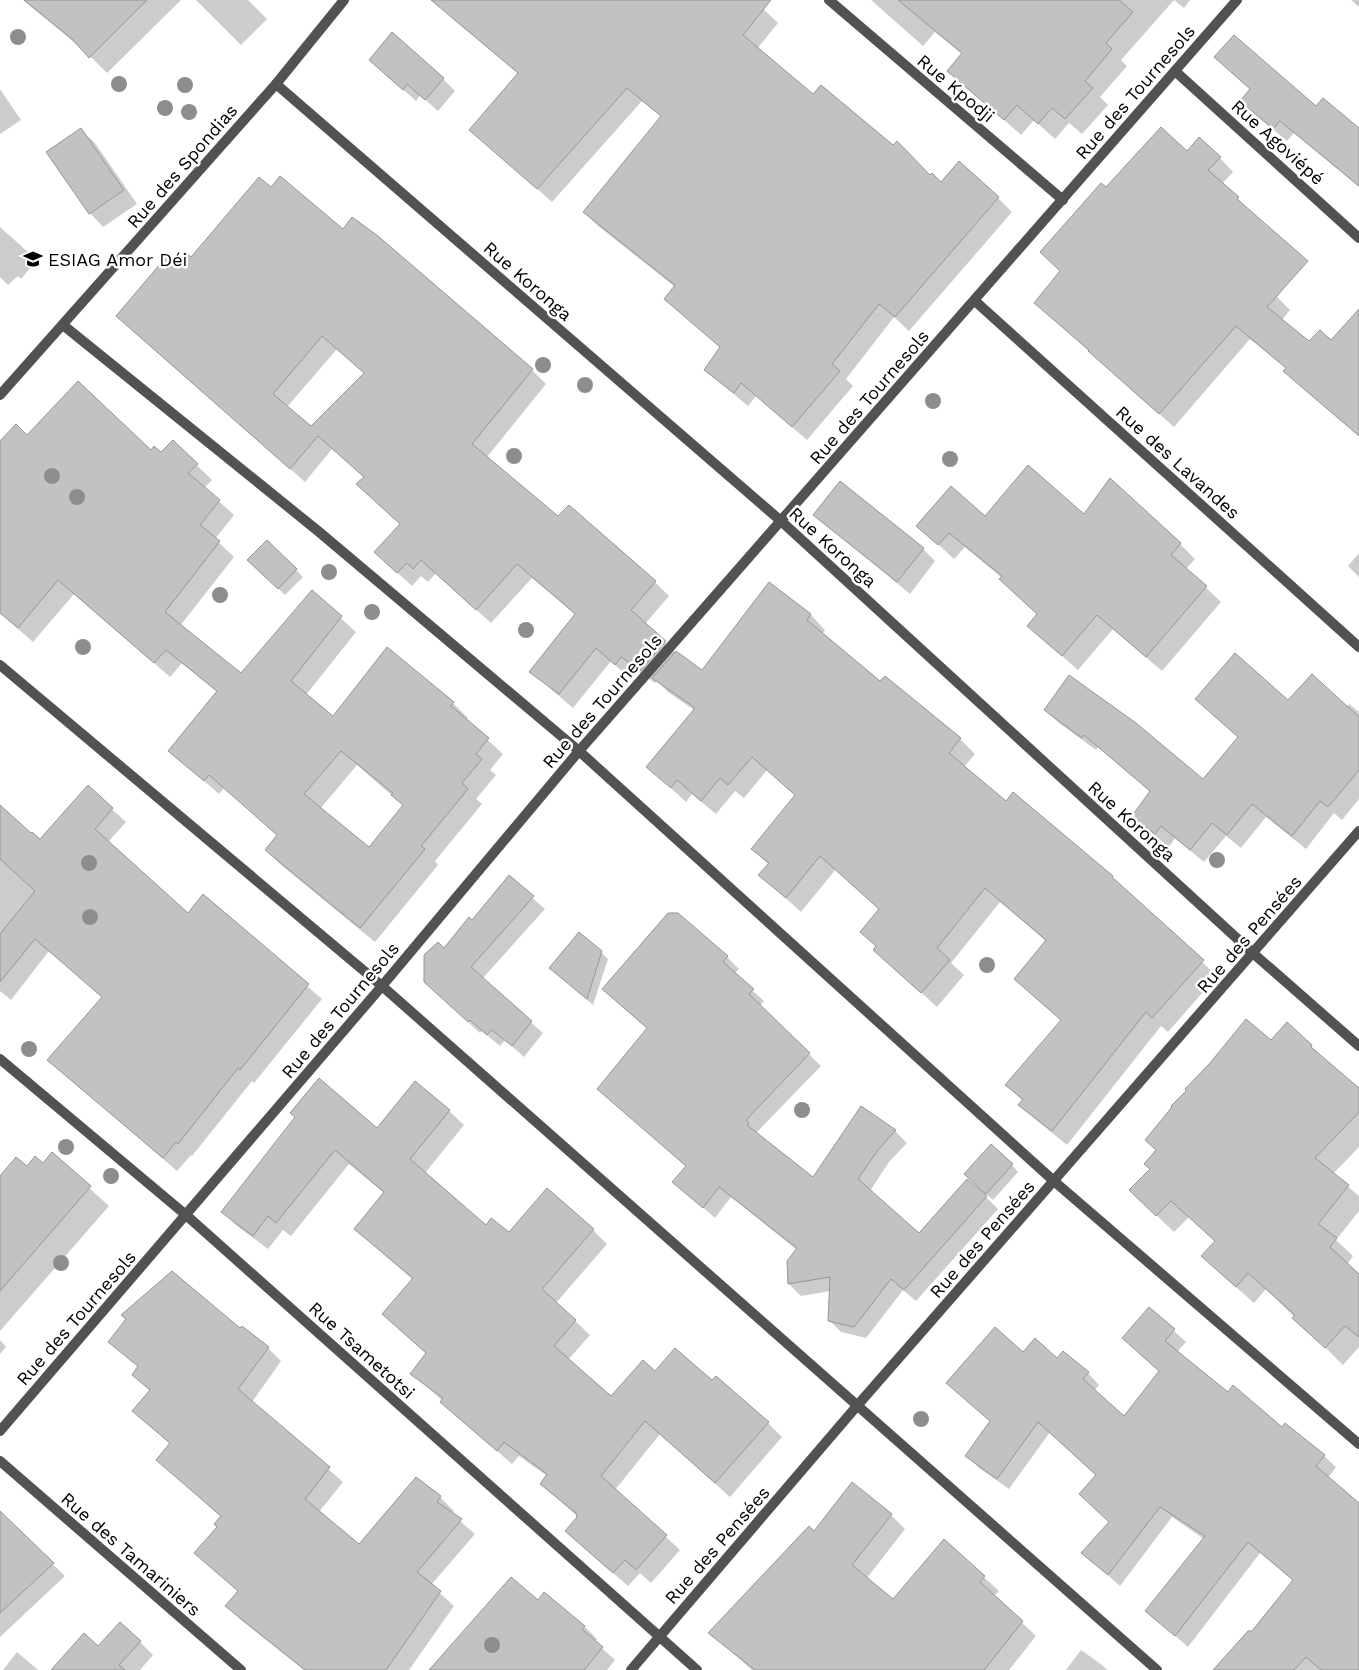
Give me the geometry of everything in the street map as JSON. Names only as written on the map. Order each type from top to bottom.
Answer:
[{"type":"street","name":"Rue des Spondias","points":[[0,396],[276,84],[344,0]]},
{"type":"street","name":"Rue Kpodji","points":[[829,0],[1063,200]]},
{"type":"street","name":"Rue des Tournesols","points":[[0,1431],[382,986],[579,751],[1237,0]]},
{"type":"street","name":"Rue Agoviépé","points":[[1175,71],[1359,238]]},
{"type":"street","name":"Rue Koronga","points":[[276,84],[781,521],[1254,954],[1359,1046]]},
{"type":"street","name":"Rue des Lavandes","points":[[975,301],[1359,647]]},
{"type":"street","points":[[63,325],[318,531],[579,751],[1055,1182],[1359,1444]]},
{"type":"street","points":[[0,665],[382,986],[856,1407],[1157,1670]]},
{"type":"street","name":"Rue des Pensées","points":[[631,1670],[856,1407],[1055,1182],[1359,831]]},
{"type":"street","name":"Rue Tsametotsi","points":[[0,1059],[186,1215],[697,1670]]},
{"type":"street","name":"Rue des Tamariniers","points":[[0,1461],[241,1670]]},
{"type":"building","points":[[24,0],[147,0],[89,58],[72,39]]},
{"type":"building","points":[[431,0],[771,0],[743,35],[813,94],[821,85],[893,145],[897,141],[930,175],[932,173],[941,182],[959,161],[999,197],[895,317],[879,304],[832,364],[840,371],[792,427],[741,383],[734,393],[704,370],[720,347],[664,299],[675,285],[583,212],[661,116],[627,88],[537,189],[469,130],[518,73]]},
{"type":"building","points":[[898,0],[1119,0],[1133,12],[1106,43],[1112,49],[1085,81],[1093,88],[1065,119],[1052,108],[1038,124],[1017,105],[1004,120],[947,71],[962,53]]},
{"type":"building","points":[[392,32],[444,78],[425,100],[407,84],[403,90],[369,60]]},
{"type":"building","points":[[1234,35],[1316,106],[1323,98],[1359,128],[1359,186],[1280,121],[1273,129],[1240,101],[1250,89],[1214,57]]},
{"type":"building","points":[[1161,127],[1187,151],[1199,137],[1221,157],[1208,170],[1239,197],[1237,199],[1308,261],[1267,307],[1309,341],[1320,330],[1331,340],[1359,309],[1359,436],[1283,371],[1286,368],[1236,326],[1159,414],[1034,303],[1060,271],[1040,252],[1101,183],[1106,187]]},
{"type":"building","points":[[81,128],[124,190],[89,214],[46,152]]},
{"type":"building","points":[[280,176],[343,229],[352,217],[378,236],[533,369],[472,444],[558,516],[569,505],[656,581],[631,610],[666,641],[641,670],[621,657],[615,665],[596,648],[559,694],[529,672],[575,614],[517,564],[476,610],[421,560],[413,569],[407,563],[397,573],[374,552],[400,524],[356,484],[364,477],[318,436],[290,469],[116,316],[166,257],[175,265],[185,252],[191,257],[259,177],[271,187]],"holes":[[[322,336],[364,373],[311,426],[273,394]]]},
{"type":"building","points":[[78,381],[151,450],[154,446],[161,452],[173,440],[198,464],[188,473],[220,500],[200,525],[220,541],[165,612],[241,673],[312,590],[342,616],[291,681],[333,716],[387,647],[454,702],[451,706],[489,738],[476,754],[482,759],[462,783],[468,789],[421,846],[425,849],[360,928],[265,850],[277,835],[209,775],[204,781],[168,751],[217,691],[166,650],[154,663],[58,580],[18,628],[0,613],[0,441],[16,424],[27,435]],"holes":[[[341,751],[393,793],[391,795],[403,805],[369,847],[304,794]]]},
{"type":"building","points":[[1028,465],[1084,514],[1110,478],[1181,543],[1171,555],[1207,586],[1146,657],[1097,615],[1062,656],[1027,626],[1037,614],[999,579],[1002,576],[949,533],[938,545],[916,526],[951,486],[985,516]]},
{"type":"building","points":[[840,481],[924,548],[897,582],[813,515]]},
{"type":"building","points":[[267,540],[297,569],[278,589],[247,560]]},
{"type":"building","points":[[769,582],[811,614],[807,620],[880,681],[885,676],[961,738],[949,753],[1006,801],[1013,792],[1113,876],[1204,960],[1152,1018],[1146,1012],[1052,1131],[1018,1105],[1023,1099],[1005,1085],[1061,1020],[1014,979],[1046,940],[985,888],[937,948],[950,960],[921,993],[873,950],[876,946],[860,932],[879,909],[820,856],[786,898],[758,875],[769,863],[751,849],[795,795],[752,757],[728,785],[720,778],[701,801],[677,780],[671,788],[646,767],[695,708],[652,678],[676,651],[702,670]]},
{"type":"building","points":[[1235,653],[1288,700],[1312,674],[1359,717],[1359,770],[1328,807],[1320,801],[1292,836],[1252,804],[1227,835],[1212,823],[1190,850],[1161,826],[1155,834],[1132,816],[1150,791],[1084,735],[1082,738],[1044,710],[1069,675],[1136,723],[1203,779],[1238,737],[1195,699]]},
{"type":"building","points":[[88,785],[113,808],[95,829],[188,913],[203,894],[309,984],[240,1070],[238,1068],[178,1144],[176,1142],[163,1158],[47,1060],[102,997],[35,939],[0,982],[0,934],[35,891],[0,859],[0,805],[40,839]]},
{"type":"building","points":[[509,875],[534,896],[471,967],[532,1021],[512,1046],[492,1030],[487,1035],[470,1020],[468,1022],[424,982],[424,955],[438,942],[444,948],[469,917],[472,920]]},
{"type":"building","points":[[668,913],[678,913],[728,956],[723,962],[754,989],[749,994],[810,1053],[746,1120],[749,1123],[747,1125],[813,1177],[861,1106],[896,1130],[878,1150],[858,1179],[919,1233],[967,1179],[987,1196],[904,1290],[891,1279],[854,1327],[828,1321],[830,1277],[788,1284],[787,1261],[797,1248],[719,1187],[703,1208],[672,1182],[686,1166],[597,1089],[647,1028],[602,989]]},
{"type":"building","points":[[579,932],[602,951],[587,999],[549,968]]},
{"type":"building","points":[[1246,1019],[1271,1040],[1287,1022],[1312,1045],[1311,1047],[1359,1088],[1359,1112],[1315,1158],[1349,1185],[1318,1224],[1337,1238],[1330,1247],[1359,1274],[1359,1337],[1345,1326],[1325,1348],[1292,1318],[1295,1315],[1248,1273],[1236,1287],[1201,1256],[1215,1241],[1171,1201],[1156,1216],[1129,1190],[1150,1169],[1144,1164],[1156,1150],[1145,1140],[1171,1106],[1186,1091],[1185,1089],[1210,1063]]},
{"type":"building","points":[[319,1078],[377,1128],[415,1081],[450,1110],[410,1159],[486,1225],[491,1218],[509,1232],[547,1188],[594,1229],[542,1289],[576,1320],[554,1346],[611,1396],[643,1360],[655,1371],[675,1348],[712,1380],[716,1376],[769,1422],[715,1483],[645,1421],[601,1476],[667,1535],[636,1570],[625,1560],[613,1573],[565,1531],[577,1517],[576,1513],[540,1484],[547,1474],[504,1442],[497,1451],[440,1402],[443,1398],[410,1374],[426,1353],[382,1314],[413,1278],[354,1229],[384,1192],[335,1150],[276,1223],[268,1216],[253,1236],[221,1212],[295,1117],[290,1113]]},
{"type":"building","points":[[991,1144],[1013,1164],[986,1194],[964,1174]]},
{"type":"building","points":[[52,1152],[91,1186],[0,1291],[0,1176],[16,1157],[27,1166],[35,1156],[43,1163]]},
{"type":"building","points":[[172,1271],[240,1328],[242,1326],[269,1347],[238,1389],[330,1467],[305,1499],[359,1544],[416,1477],[441,1496],[437,1502],[462,1519],[417,1572],[441,1591],[386,1670],[305,1670],[225,1606],[238,1591],[194,1553],[217,1527],[214,1524],[221,1516],[156,1460],[170,1443],[132,1411],[150,1390],[132,1375],[138,1366],[108,1342],[126,1319],[121,1315]]},
{"type":"building","points":[[1149,1307],[1175,1329],[1165,1341],[1228,1392],[1233,1385],[1282,1427],[1285,1423],[1325,1455],[1316,1466],[1359,1503],[1359,1670],[1321,1670],[1306,1657],[1294,1670],[1213,1670],[1248,1631],[1252,1631],[1293,1580],[1248,1542],[1175,1636],[1145,1611],[1205,1536],[1160,1507],[1108,1575],[1081,1553],[1109,1522],[1079,1494],[1096,1475],[1038,1422],[997,1479],[965,1456],[990,1421],[946,1383],[995,1327],[1023,1352],[1035,1338],[1057,1358],[1063,1351],[1089,1372],[1083,1379],[1124,1416],[1159,1371],[1122,1338]]},
{"type":"building","points":[[852,1482],[892,1514],[852,1565],[893,1599],[944,1539],[985,1576],[980,1582],[1023,1621],[984,1670],[755,1670],[708,1633],[809,1526],[814,1531]]},
{"type":"building","points":[[0,1511],[54,1563],[0,1613]]},
{"type":"building","points":[[511,1577],[538,1600],[544,1592],[585,1626],[582,1629],[603,1647],[584,1670],[429,1670]]},
{"type":"building","points":[[120,1622],[141,1641],[119,1665],[125,1670],[51,1670],[84,1633],[98,1646]]},
{"type":"place","name":"ESIAG Amor Déi","points":[[33,259]]}]
